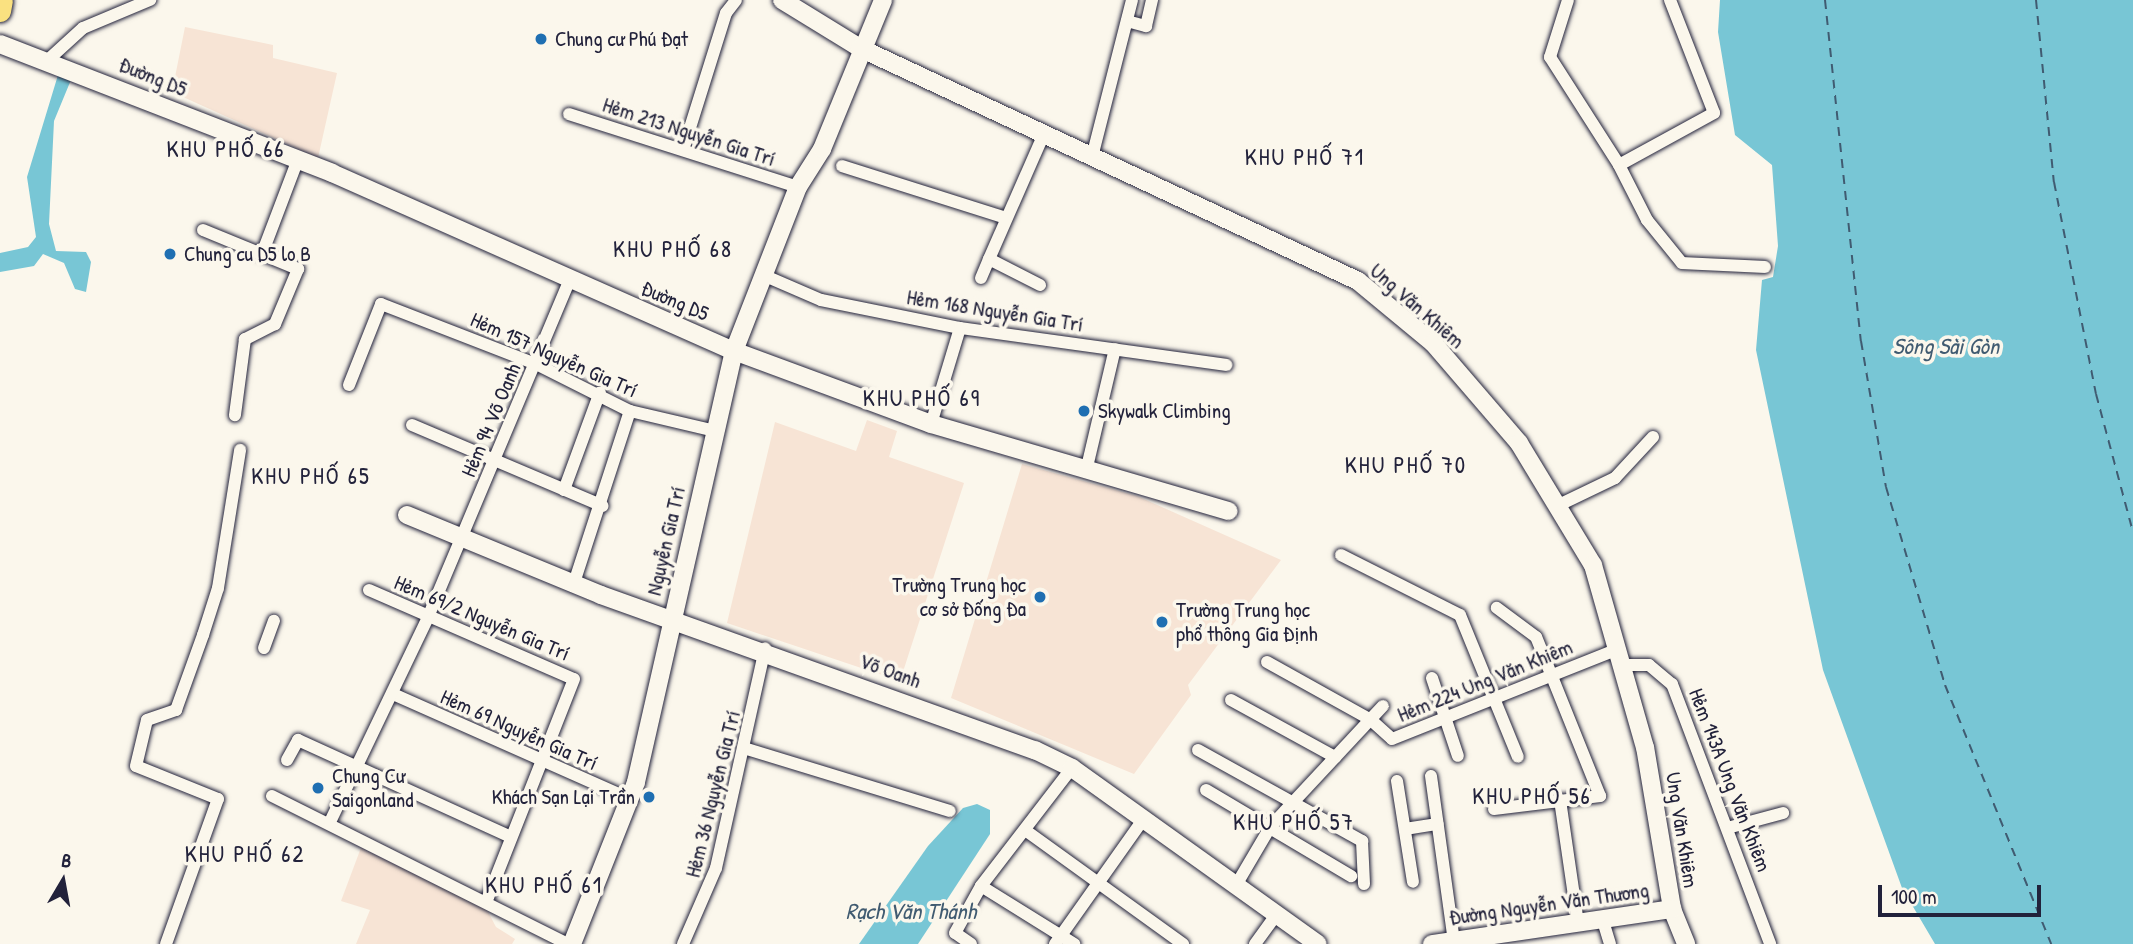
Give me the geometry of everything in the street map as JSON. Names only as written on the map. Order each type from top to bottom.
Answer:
[{"type":"main road","points":[[0,11],[2,0]]},
{"type":"street","points":[[49,59],[83,28],[150,0]]},
{"type":"street","points":[[684,147],[726,13],[736,0]]},
{"type":"street","name":"Ung Văn Khiêm","points":[[782,0],[857,53],[1092,157],[1358,282],[1433,343],[1520,443],[1561,504],[1593,565],[1621,657],[1672,909],[1686,944]]},
{"type":"street","name":"Nguyễn Gia Trí","points":[[570,944],[630,799],[734,351],[797,187],[815,152],[812,143],[846,64],[857,53],[883,0]]},
{"type":"street","points":[[1092,157],[1132,0]]},
{"type":"street","points":[[1127,21],[1146,26],[1152,0]]},
{"type":"street","points":[[1569,0],[1550,57],[1619,165],[1647,220],[1682,264],[1765,267]]},
{"type":"street","points":[[1619,165],[1714,113],[1670,0]]},
{"type":"street","name":"Đường D5","points":[[0,44],[49,59],[298,159],[734,351],[931,424],[1087,467],[1229,512]]},
{"type":"street","name":"Hẻm 213 Nguyễn Gia Trí","points":[[569,114],[684,147],[797,187]]},
{"type":"street","points":[[981,278],[1043,136]]},
{"type":"street","points":[[262,254],[298,159]]},
{"type":"street","points":[[842,166],[1006,218]]},
{"type":"street","points":[[203,230],[298,269],[275,324],[245,339],[236,415]]},
{"type":"street","points":[[989,259],[1040,285]]},
{"type":"street","name":"Hẻm 168 Nguyễn Gia Trí","points":[[763,275],[821,300],[960,328],[1226,365]]},
{"type":"street","name":"Hẻm 94 Võ Oanh","points":[[330,822],[428,617],[570,279]]},
{"type":"street","name":"Hẻm 157 Nguyễn Gia Trí","points":[[349,385],[381,304],[536,364],[600,392],[630,411],[715,431]]},
{"type":"street","points":[[931,424],[960,328]]},
{"type":"street","points":[[1087,467],[1115,349]]},
{"type":"street","points":[[564,490],[600,392]]},
{"type":"street","points":[[574,583],[603,506],[630,411]]},
{"type":"street","points":[[412,425],[603,506]]},
{"type":"street","points":[[1561,504],[1615,478],[1653,437]]},
{"type":"street","points":[[166,944],[218,799],[136,766],[147,720],[176,710],[203,635],[218,588],[240,450]]},
{"type":"street","name":"Võ Oanh","points":[[407,515],[574,583],[765,648],[1072,768],[1142,821],[1318,944]]},
{"type":"street","points":[[1342,555],[1464,619],[1518,757]]},
{"type":"street","name":"Hẻm 69/2 Nguyễn Gia Trí","points":[[369,590],[574,679],[538,762]]},
{"type":"street","points":[[1494,809],[1600,796],[1536,637],[1497,608]]},
{"type":"street","points":[[264,648],[274,621]]},
{"type":"street","name":"Hẻm 36 Nguyễn Gia Trí","points":[[683,944],[707,898],[747,749],[765,648]]},
{"type":"street","name":"Hẻm 224 Ung Văn Khiêm","points":[[1371,720],[1392,738],[1553,674],[1621,657]]},
{"type":"street","name":"Hẻm 143A Ung Văn Khiêm","points":[[1621,657],[1649,665],[1672,684],[1731,827],[1770,944]]},
{"type":"street","points":[[1267,663],[1371,720]]},
{"type":"street","points":[[1432,678],[1458,756]]},
{"type":"street","name":"Hẻm 69 Nguyễn Gia Trí","points":[[393,694],[538,762],[630,799]]},
{"type":"street","points":[[1231,700],[1335,757]]},
{"type":"street","points":[[1235,887],[1271,826],[1383,706]]},
{"type":"street","points":[[287,760],[298,740],[359,764],[511,836]]},
{"type":"street","points":[[747,749],[950,811]]},
{"type":"street","points":[[1198,750],[1362,841],[1364,884]]},
{"type":"street","points":[[487,900],[538,762]]},
{"type":"street","points":[[971,944],[955,933],[981,886],[1072,768]]},
{"type":"street","points":[[1431,776],[1454,941]]},
{"type":"street","points":[[1397,781],[1413,882]]},
{"type":"street","points":[[1206,790],[1271,826],[1351,876]]},
{"type":"street","points":[[272,796],[330,822],[570,944]]},
{"type":"street","points":[[1560,800],[1578,923]]},
{"type":"street","points":[[1731,827],[1783,813]]},
{"type":"street","points":[[1058,939],[1142,821]]},
{"type":"street","points":[[1405,829],[1438,824]]},
{"type":"street","points":[[1025,830],[1183,944]]},
{"type":"street","points":[[981,886],[1058,939],[1074,944]]},
{"type":"street","name":"Đường Nguyễn Văn Thương","points":[[1432,944],[1511,940],[1578,923],[1672,909]]},
{"type":"street","points":[[1255,944],[1276,915]]},
{"type":"street","points":[[1603,921],[1610,944]]},
{"type":"shaded area","points":[[185,27],[273,45],[273,58],[337,73],[318,158],[172,92]]},
{"type":"shaded area","points":[[867,420],[897,431],[889,457],[964,483],[900,681],[727,623],[775,422],[856,451]]},
{"type":"shaded area","points":[[1022,464],[1137,496],[1281,560],[1188,685],[1191,695],[1134,774],[951,698]]},
{"type":"shaded area","points":[[362,845],[485,906],[496,927],[515,939],[512,944],[356,944],[370,910],[341,901]]},
{"type":"water","name":"Sông Sài Gòn","points":[[1720,0],[2133,0],[2133,944],[1935,944],[1902,888],[1823,670],[1756,350],[1762,280],[1773,277],[1778,246],[1772,165],[1735,135],[1718,32]]},
{"type":"water","points":[[58,75],[73,75],[54,121],[49,224],[56,251],[86,252],[91,262],[86,292],[75,289],[64,263],[43,254],[34,266],[0,272],[0,253],[28,247],[36,237],[27,177]]},
{"type":"water","name":"Rạch Văn Thánh","points":[[977,804],[990,810],[990,834],[918,944],[859,944],[928,846],[963,808]]},
{"type":"ferry route","points":[[1825,0],[1861,341],[1886,487],[1945,685],[2051,944]]},
{"type":"ferry route","points":[[2036,0],[2054,182],[2096,394],[2133,532]]},
{"type":"place","name":"Chung cư Phú Đạt","points":[[541,39]]},
{"type":"place","name":"Chung cu D5 lo B","points":[[170,254]]},
{"type":"place","name":"Skywalk Climbing","points":[[1084,411]]},
{"type":"place","name":"Trường Trung học cơ sở Đống Đa","points":[[1040,597]]},
{"type":"place","name":"Trường Trung học phổ thông Gia Định","points":[[1162,622]]},
{"type":"place","name":"Chung Cư Saigonland","points":[[318,788]]},
{"type":"place","name":"Khách Sạn Lại Trần","points":[[649,797]]},
{"type":"district","name":"KHU PHỐ 66","points":[[226,149]]},
{"type":"district","name":"KHU PHỐ 71","points":[[1305,157]]},
{"type":"district","name":"KHU PHỐ 68","points":[[673,249]]},
{"type":"district","name":"KHU PHỐ 69","points":[[922,398]]},
{"type":"district","name":"KHU PHỐ 70","points":[[1406,465]]},
{"type":"district","name":"KHU PHỐ 65","points":[[311,476]]},
{"type":"district","name":"KHU PHỐ 56","points":[[1532,796]]},
{"type":"district","name":"KHU PHỐ 57","points":[[1294,822]]},
{"type":"district","name":"KHU PHỐ 62","points":[[245,854]]},
{"type":"district","name":"KHU PHỐ 61","points":[[544,885]]}]
